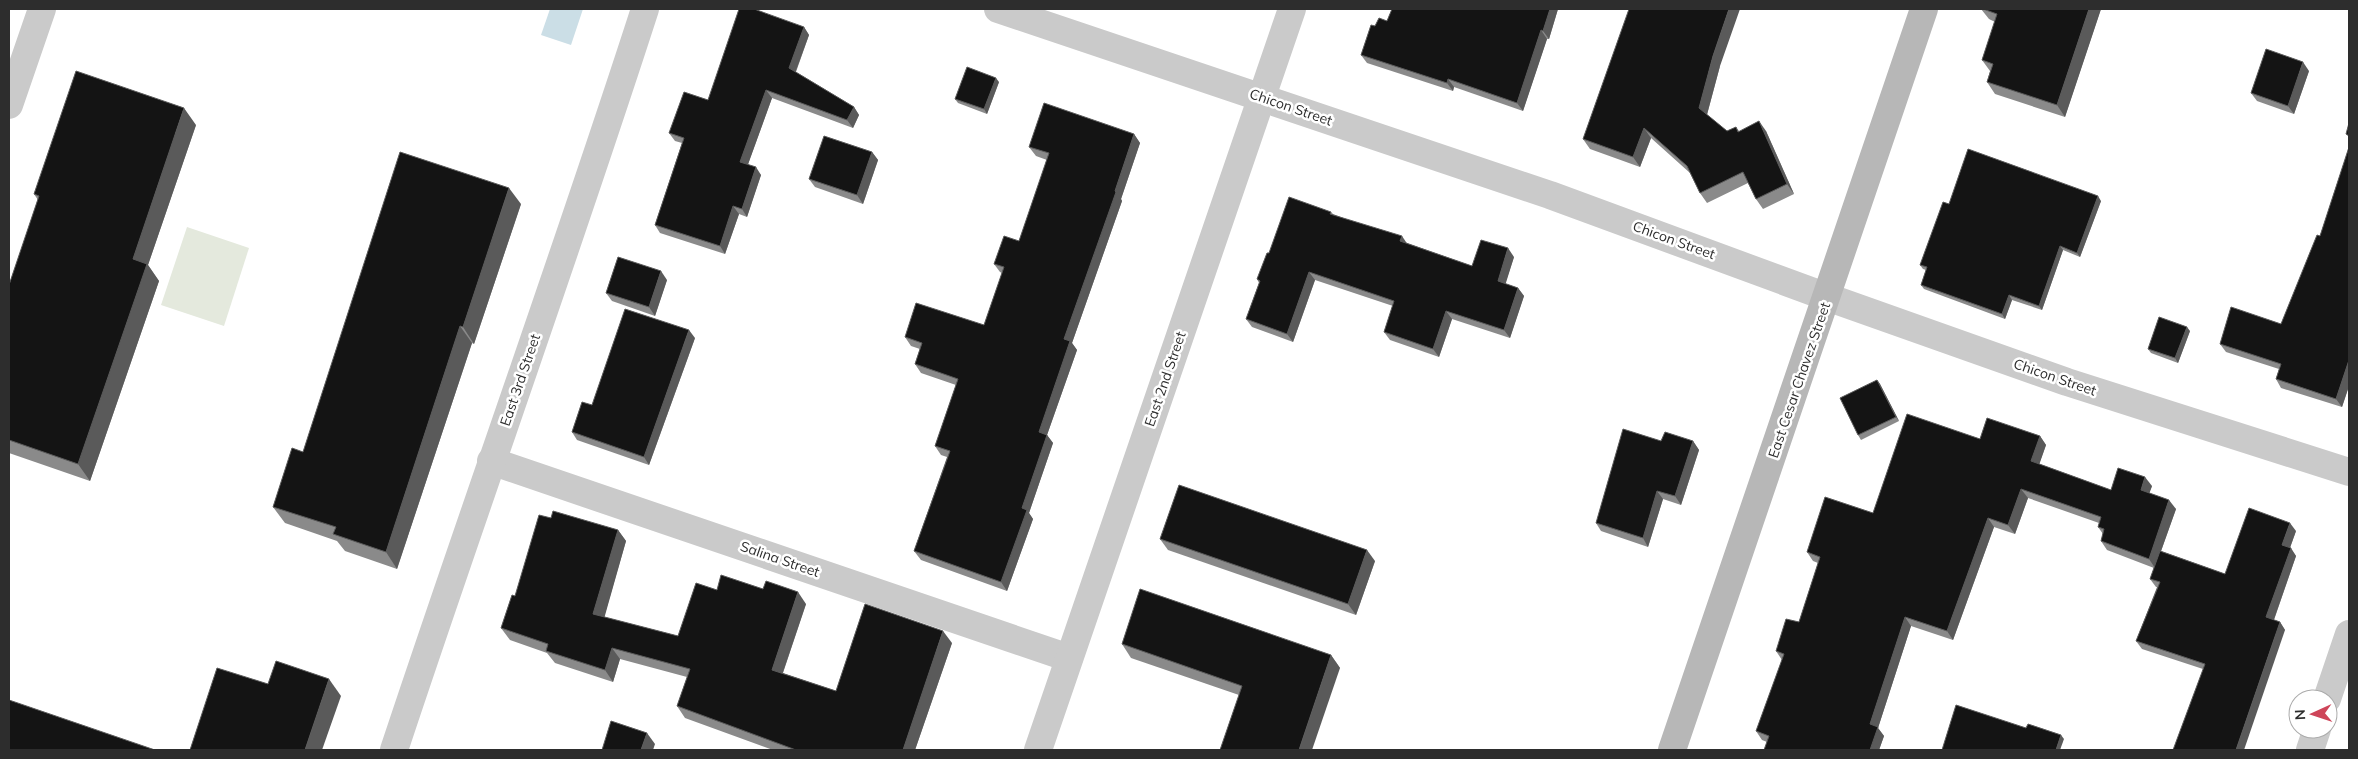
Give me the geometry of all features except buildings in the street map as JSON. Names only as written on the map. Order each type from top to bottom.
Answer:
[{"type":"main road","name":"East Cesar Chavez Street","points":[[1672,750],[1828,297],[1924,9]]},
{"type":"street","points":[[9,105],[42,9]]},
{"type":"street","name":"East 3rd Street","points":[[394,750],[491,461],[588,187],[645,9]]},
{"type":"street","name":"Chicon Street","points":[[998,9],[1550,195],[1828,297],[2083,387],[2349,472]]},
{"type":"street","name":"East 2nd Street","points":[[1038,750],[1292,9]]},
{"type":"street","name":"Salina Street","points":[[491,461],[1069,658]]},
{"type":"street","points":[[2330,689],[2349,634]]},
{"type":"shaded area","points":[[550,9],[583,9],[571,45],[541,35]]},
{"type":"shaded area","points":[[187,227],[249,248],[224,326],[161,305]]}]
